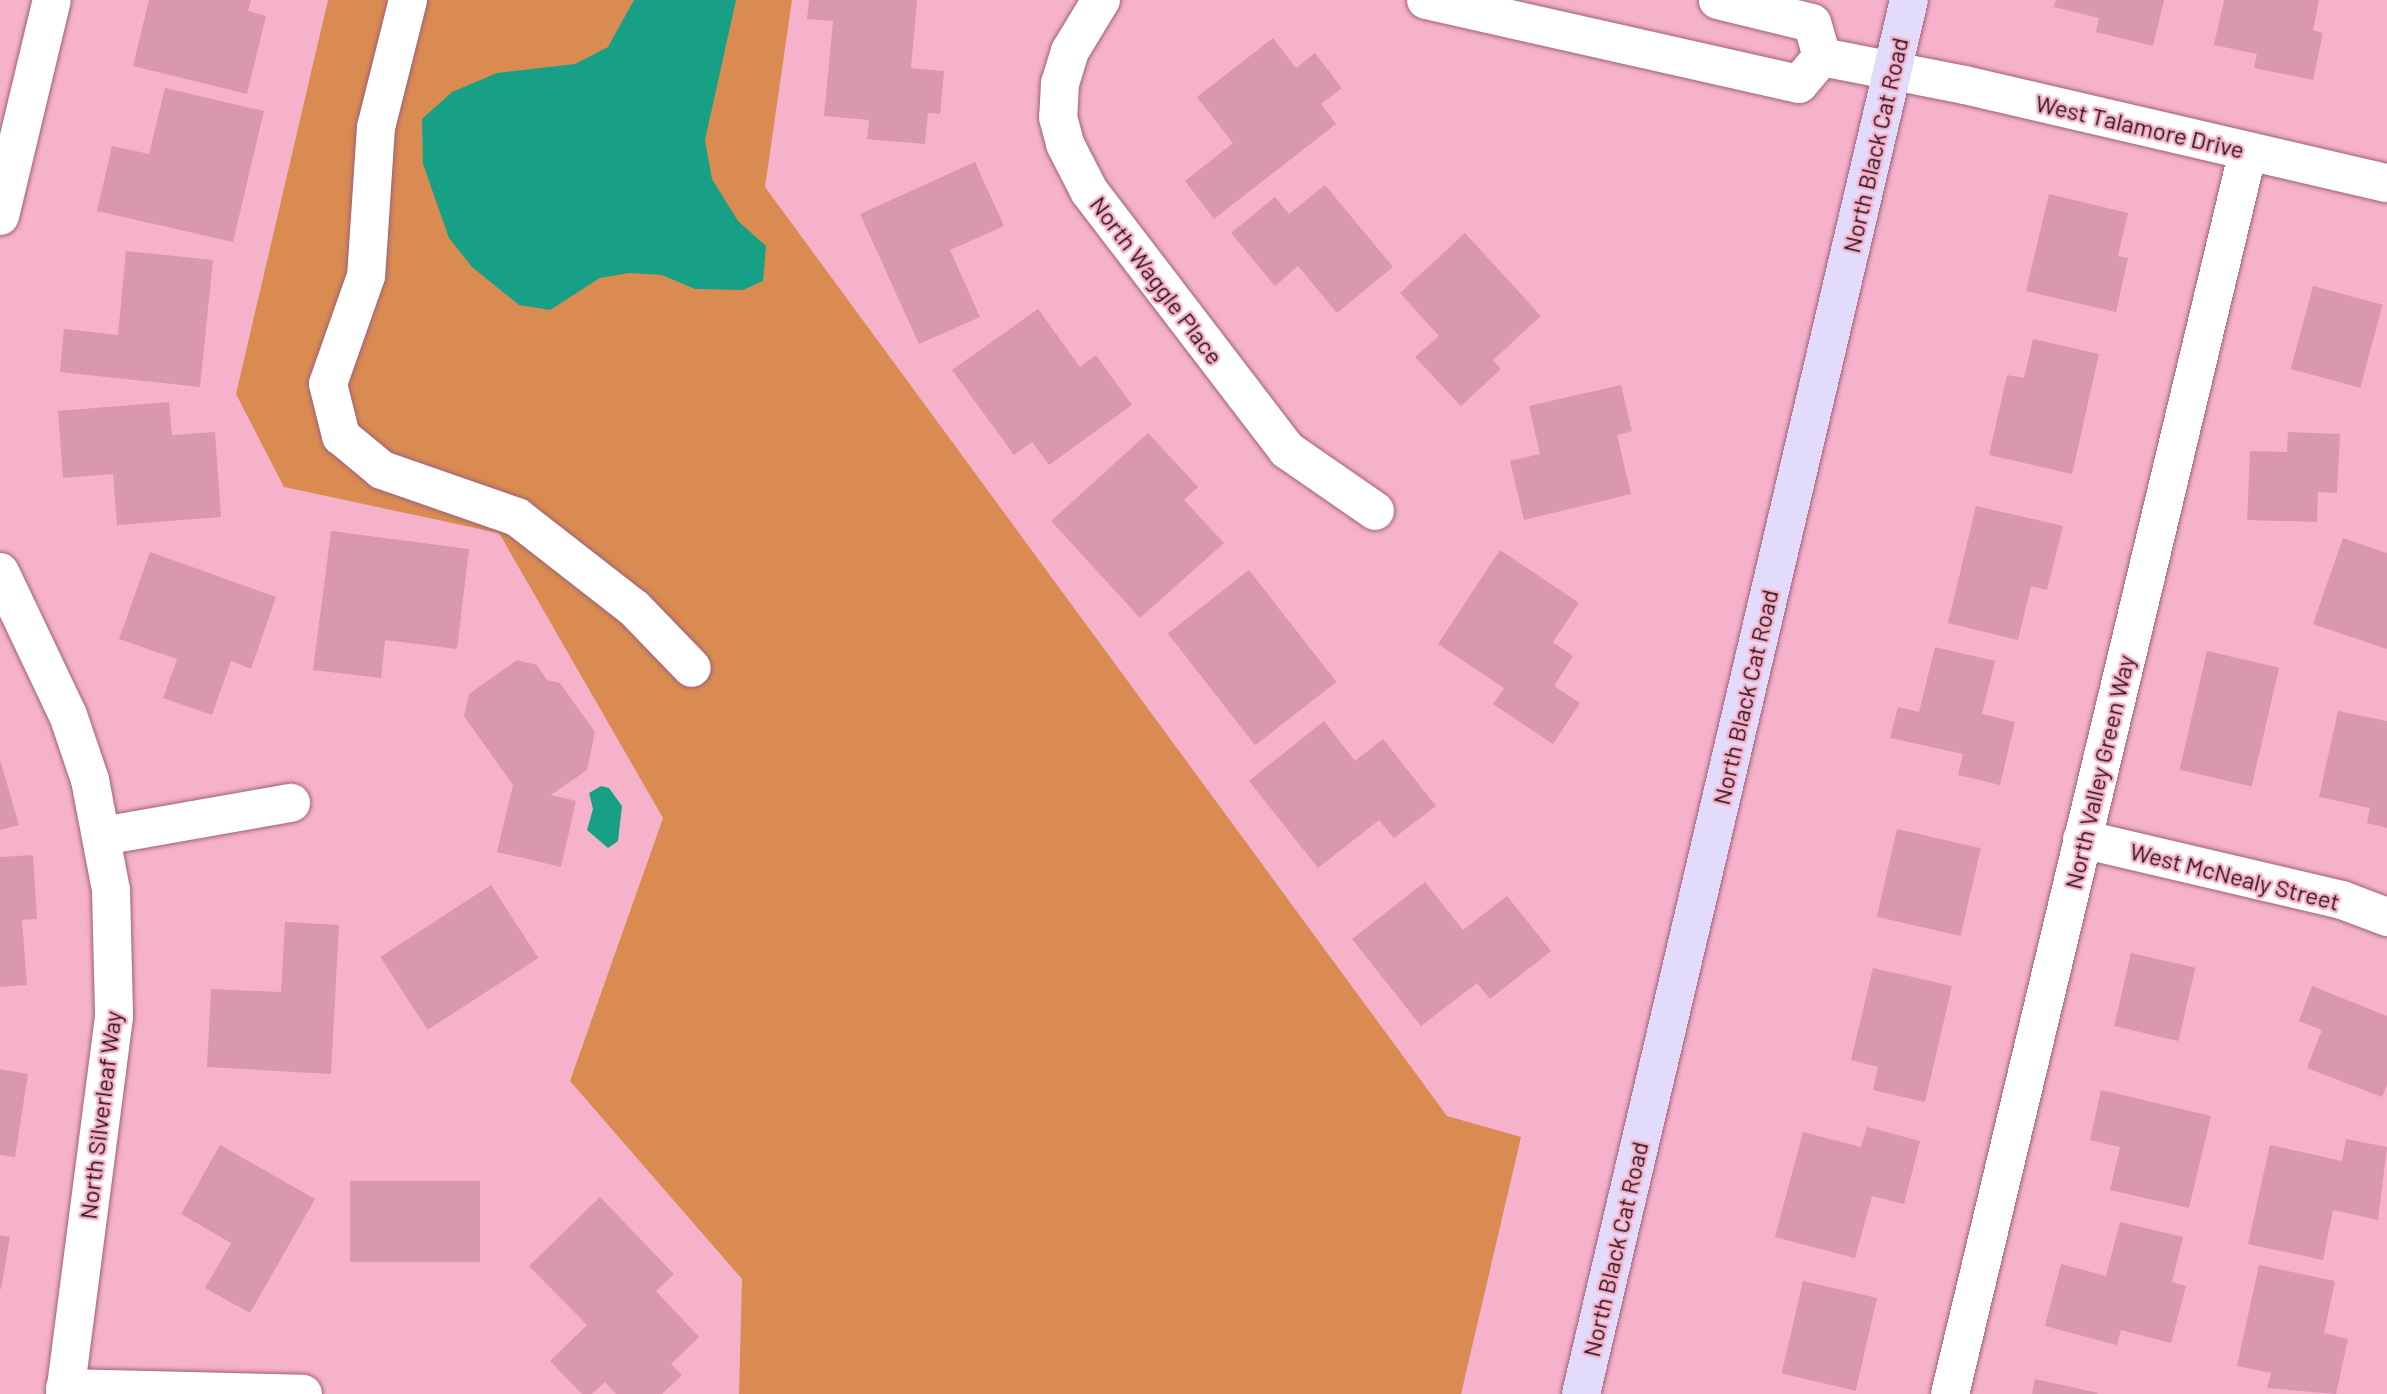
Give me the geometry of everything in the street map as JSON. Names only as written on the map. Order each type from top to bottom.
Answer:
[{"type":"main road","name":"North Black Cat Road","points":[[1581,1394],[1909,0]]},
{"type":"street","points":[[0,216],[52,0]]},
{"type":"street","points":[[408,0],[376,127],[366,276],[328,384],[341,436],[382,470],[517,517],[634,608],[692,668]]},
{"type":"street","name":"North Waggle Place","points":[[1101,0],[1070,51],[1059,83],[1058,117],[1065,144],[1089,191],[1287,450],[1375,510]]},
{"type":"street","points":[[1426,0],[1799,84],[1822,57],[1812,23],[1718,0]]},
{"type":"street","name":"West Talamore Drive","points":[[1822,57],[2387,183]]},
{"type":"street","name":"North Valley Green Way","points":[[1950,1394],[2248,151]]},
{"type":"street","name":"North Silverleaf Way","points":[[0,572],[68,715],[103,836],[113,915],[114,1017],[65,1391]]},
{"type":"street","points":[[103,836],[291,803]]},
{"type":"street","name":"West McNealy Street","points":[[2082,839],[2342,900],[2387,917]]},
{"type":"street","points":[[65,1391],[303,1394]]},
{"type":"shaded area","points":[[328,0],[792,0],[765,187],[1447,1116],[1521,1137],[1461,1394],[739,1394],[742,1279],[570,1081],[663,818],[499,533],[284,487],[236,394]]},
{"type":"shaded area","points":[[634,0],[736,0],[705,140],[712,179],[738,221],[766,246],[763,281],[743,290],[695,289],[662,275],[629,273],[600,278],[550,310],[519,305],[472,267],[449,238],[423,164],[422,119],[452,92],[497,73],[575,64],[608,47]]},
{"type":"shaded area","points":[[601,786],[609,788],[622,806],[618,841],[608,848],[587,830],[593,809],[589,793]]},
{"type":"building","points":[[149,0],[251,0],[248,11],[266,16],[247,94],[133,66]]},
{"type":"building","points":[[809,0],[917,0],[911,68],[944,71],[940,114],[928,113],[925,144],[867,139],[869,120],[824,116],[833,21],[807,19]]},
{"type":"building","points":[[2056,0],[2164,0],[2153,46],[2096,32],[2099,18],[2054,7]]},
{"type":"building","points":[[2224,0],[2319,0],[2313,30],[2323,33],[2313,80],[2254,68],[2257,54],[2214,45]]},
{"type":"building","points":[[1273,38],[1296,68],[1315,53],[1342,88],[1321,104],[1336,124],[1214,219],[1185,181],[1233,143],[1197,97]]},
{"type":"building","points":[[165,88],[264,111],[233,242],[97,211],[112,146],[149,154]]},
{"type":"building","points":[[975,162],[1004,226],[950,250],[980,317],[919,344],[860,214]]},
{"type":"building","points":[[1325,185],[1393,267],[1337,313],[1298,266],[1275,286],[1231,233],[1275,197],[1289,214]]},
{"type":"building","points":[[2049,194],[2128,213],[2118,256],[2128,258],[2116,312],[2026,291]]},
{"type":"building","points":[[1465,233],[1541,316],[1493,360],[1501,369],[1461,406],[1415,357],[1439,336],[1400,293]]},
{"type":"building","points":[[126,251],[213,260],[200,387],[60,372],[64,329],[118,335]]},
{"type":"building","points":[[2313,286],[2383,305],[2360,388],[2291,369]]},
{"type":"building","points":[[1038,309],[1080,367],[1096,355],[1132,405],[1049,465],[1032,442],[1014,455],[952,370]]},
{"type":"building","points":[[2033,339],[2099,354],[2072,474],[1989,455],[2007,375],[2024,378]]},
{"type":"building","points":[[1621,385],[1632,431],[1617,435],[1631,494],[1524,520],[1510,461],[1540,454],[1529,406]]},
{"type":"building","points":[[169,402],[172,435],[215,432],[221,517],[117,525],[113,474],[63,478],[58,411]]},
{"type":"building","points":[[2288,432],[2340,434],[2337,493],[2318,492],[2317,522],[2247,520],[2250,451],[2287,452]]},
{"type":"building","points":[[1148,433],[1198,487],[1184,500],[1224,543],[1140,618],[1051,521]]},
{"type":"building","points":[[1976,506],[2063,526],[2047,590],[2031,586],[2018,640],[1948,623]]},
{"type":"building","points":[[331,531],[469,549],[457,649],[385,640],[381,678],[313,670]]},
{"type":"building","points":[[2343,538],[2387,553],[2387,649],[2313,624]]},
{"type":"building","points":[[1500,550],[1579,603],[1553,642],[1573,656],[1554,686],[1580,703],[1553,744],[1493,704],[1504,688],[1438,644]]},
{"type":"building","points":[[150,552],[276,597],[251,669],[231,661],[212,715],[163,698],[177,659],[119,639]]},
{"type":"building","points":[[1249,570],[1336,682],[1255,745],[1168,633]]},
{"type":"building","points":[[1935,647],[1995,661],[1982,714],[2015,722],[2000,785],[1958,775],[1963,754],[1890,738],[1898,707],[1919,712]]},
{"type":"building","points":[[2207,651],[2279,668],[2252,787],[2180,770]]},
{"type":"building","points":[[517,660],[537,665],[547,680],[560,683],[595,732],[587,770],[551,795],[576,801],[561,867],[497,852],[513,785],[464,716],[469,694]]},
{"type":"building","points":[[2338,711],[2387,721],[2387,828],[2367,823],[2370,808],[2319,797]]},
{"type":"building","points":[[1324,721],[1355,761],[1383,739],[1436,806],[1394,838],[1379,820],[1318,868],[1249,781]]},
{"type":"building","points":[[0,760],[19,825],[0,830]]},
{"type":"building","points":[[1897,829],[1981,848],[1961,936],[1877,917]]},
{"type":"building","points":[[33,855],[37,919],[22,920],[27,985],[0,987],[0,857]]},
{"type":"building","points":[[1425,882],[1463,930],[1507,896],[1551,951],[1490,999],[1477,983],[1421,1026],[1352,939]]},
{"type":"building","points":[[491,885],[538,958],[428,1030],[380,957]]},
{"type":"building","points":[[285,922],[339,925],[331,1074],[207,1067],[211,989],[281,992]]},
{"type":"building","points":[[2131,953],[2195,968],[2178,1041],[2114,1026]]},
{"type":"building","points":[[1873,968],[1952,986],[1925,1102],[1873,1090],[1878,1067],[1851,1060]]},
{"type":"building","points":[[2312,986],[2387,1016],[2387,1084],[2382,1097],[2307,1068],[2322,1030],[2299,1021]]},
{"type":"building","points":[[0,1069],[28,1074],[15,1157],[0,1155]]},
{"type":"building","points":[[2101,1090],[2211,1116],[2189,1208],[2110,1190],[2120,1147],[2090,1140]]},
{"type":"building","points":[[1867,1127],[1920,1141],[1904,1204],[1872,1196],[1855,1258],[1775,1237],[1803,1132],[1861,1147]]},
{"type":"building","points":[[2346,1139],[2387,1147],[2378,1220],[2333,1210],[2323,1260],[2248,1244],[2270,1145],[2342,1161]]},
{"type":"building","points":[[220,1145],[315,1199],[250,1313],[205,1288],[231,1243],[181,1214]]},
{"type":"building","points":[[350,1181],[480,1181],[480,1262],[350,1262]]},
{"type":"building","points":[[600,1197],[674,1274],[656,1291],[699,1337],[671,1364],[682,1375],[662,1394],[616,1394],[605,1382],[592,1394],[582,1394],[550,1361],[587,1325],[529,1266]]},
{"type":"building","points":[[2120,1222],[2183,1237],[2172,1282],[2186,1286],[2171,1343],[2121,1330],[2117,1345],[2045,1326],[2061,1264],[2106,1276]]},
{"type":"building","points":[[0,1235],[10,1237],[1,1289],[0,1289]]},
{"type":"building","points":[[2259,1265],[2335,1281],[2324,1333],[2348,1339],[2336,1394],[2267,1388],[2271,1373],[2237,1366]]},
{"type":"building","points":[[1803,1281],[1877,1298],[1856,1391],[1782,1374]]},
{"type":"building","points":[[2035,1379],[2098,1393],[2098,1394],[2032,1394]]}]
